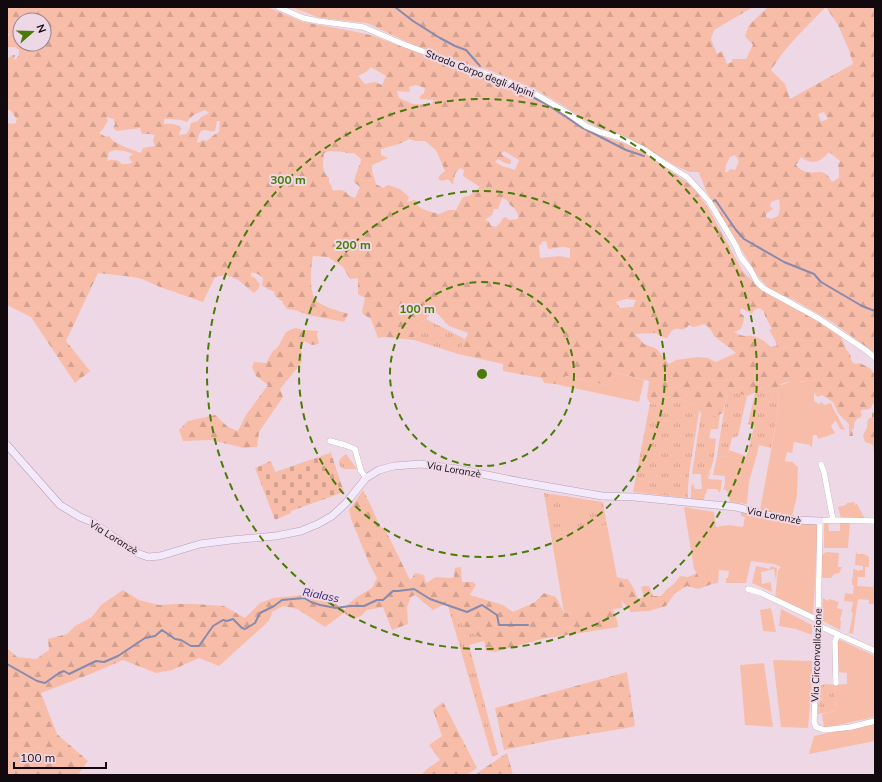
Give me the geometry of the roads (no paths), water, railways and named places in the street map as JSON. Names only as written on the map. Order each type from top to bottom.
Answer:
[{"type":"street","name":"Strada Corpo degli Alpini","points":[[278,7],[303,18],[362,27],[476,72],[489,75],[534,93],[568,113],[586,126],[621,138],[645,150],[687,177],[711,203],[736,246],[740,256],[750,269],[757,282],[763,288],[818,318],[868,351],[875,358]]},
{"type":"street","points":[[330,441],[355,449],[360,471],[366,478]]},
{"type":"street","name":"Via Loranzè","points":[[7,446],[60,505],[92,522],[138,553],[148,557],[160,556],[200,544],[276,536],[301,531],[332,516],[346,503],[366,478],[379,470],[394,466],[421,464],[457,469],[602,496],[634,497],[736,507],[794,520],[820,521]]},
{"type":"street","points":[[821,464],[824,472],[833,520]]},
{"type":"street","points":[[820,521],[875,520]]},
{"type":"street","name":"Via Circonvallazione","points":[[820,521],[814,722],[816,727],[824,730],[851,727],[875,721]]},
{"type":"street","points":[[748,589],[818,623],[838,635],[875,651]]},
{"type":"street","points":[[836,683],[835,641],[838,635]]},
{"type":"waterway","points":[[395,7],[413,21],[440,38],[466,50],[480,66]]},
{"type":"waterway","points":[[484,79],[505,83],[548,105],[581,127],[626,150],[644,156]]},
{"type":"waterway","points":[[711,203],[715,200],[716,201],[744,239],[784,262],[814,274],[821,282],[862,306],[875,311]]},
{"type":"waterway","name":"Rialass","points":[[59,673],[64,671],[69,674],[96,661],[104,662],[118,656],[145,638],[155,636],[162,630],[175,639],[181,640],[191,646],[199,646],[213,626],[223,620],[227,621],[233,619],[245,629],[255,623],[260,613],[282,600],[304,598],[320,605],[336,608],[364,606],[377,600],[383,600],[393,591],[414,589],[430,599],[467,612],[482,605],[497,615],[499,625],[528,625]]},
{"type":"waterway","name":"Rialass","points":[[7,664],[37,681],[45,683],[59,673]]}]
